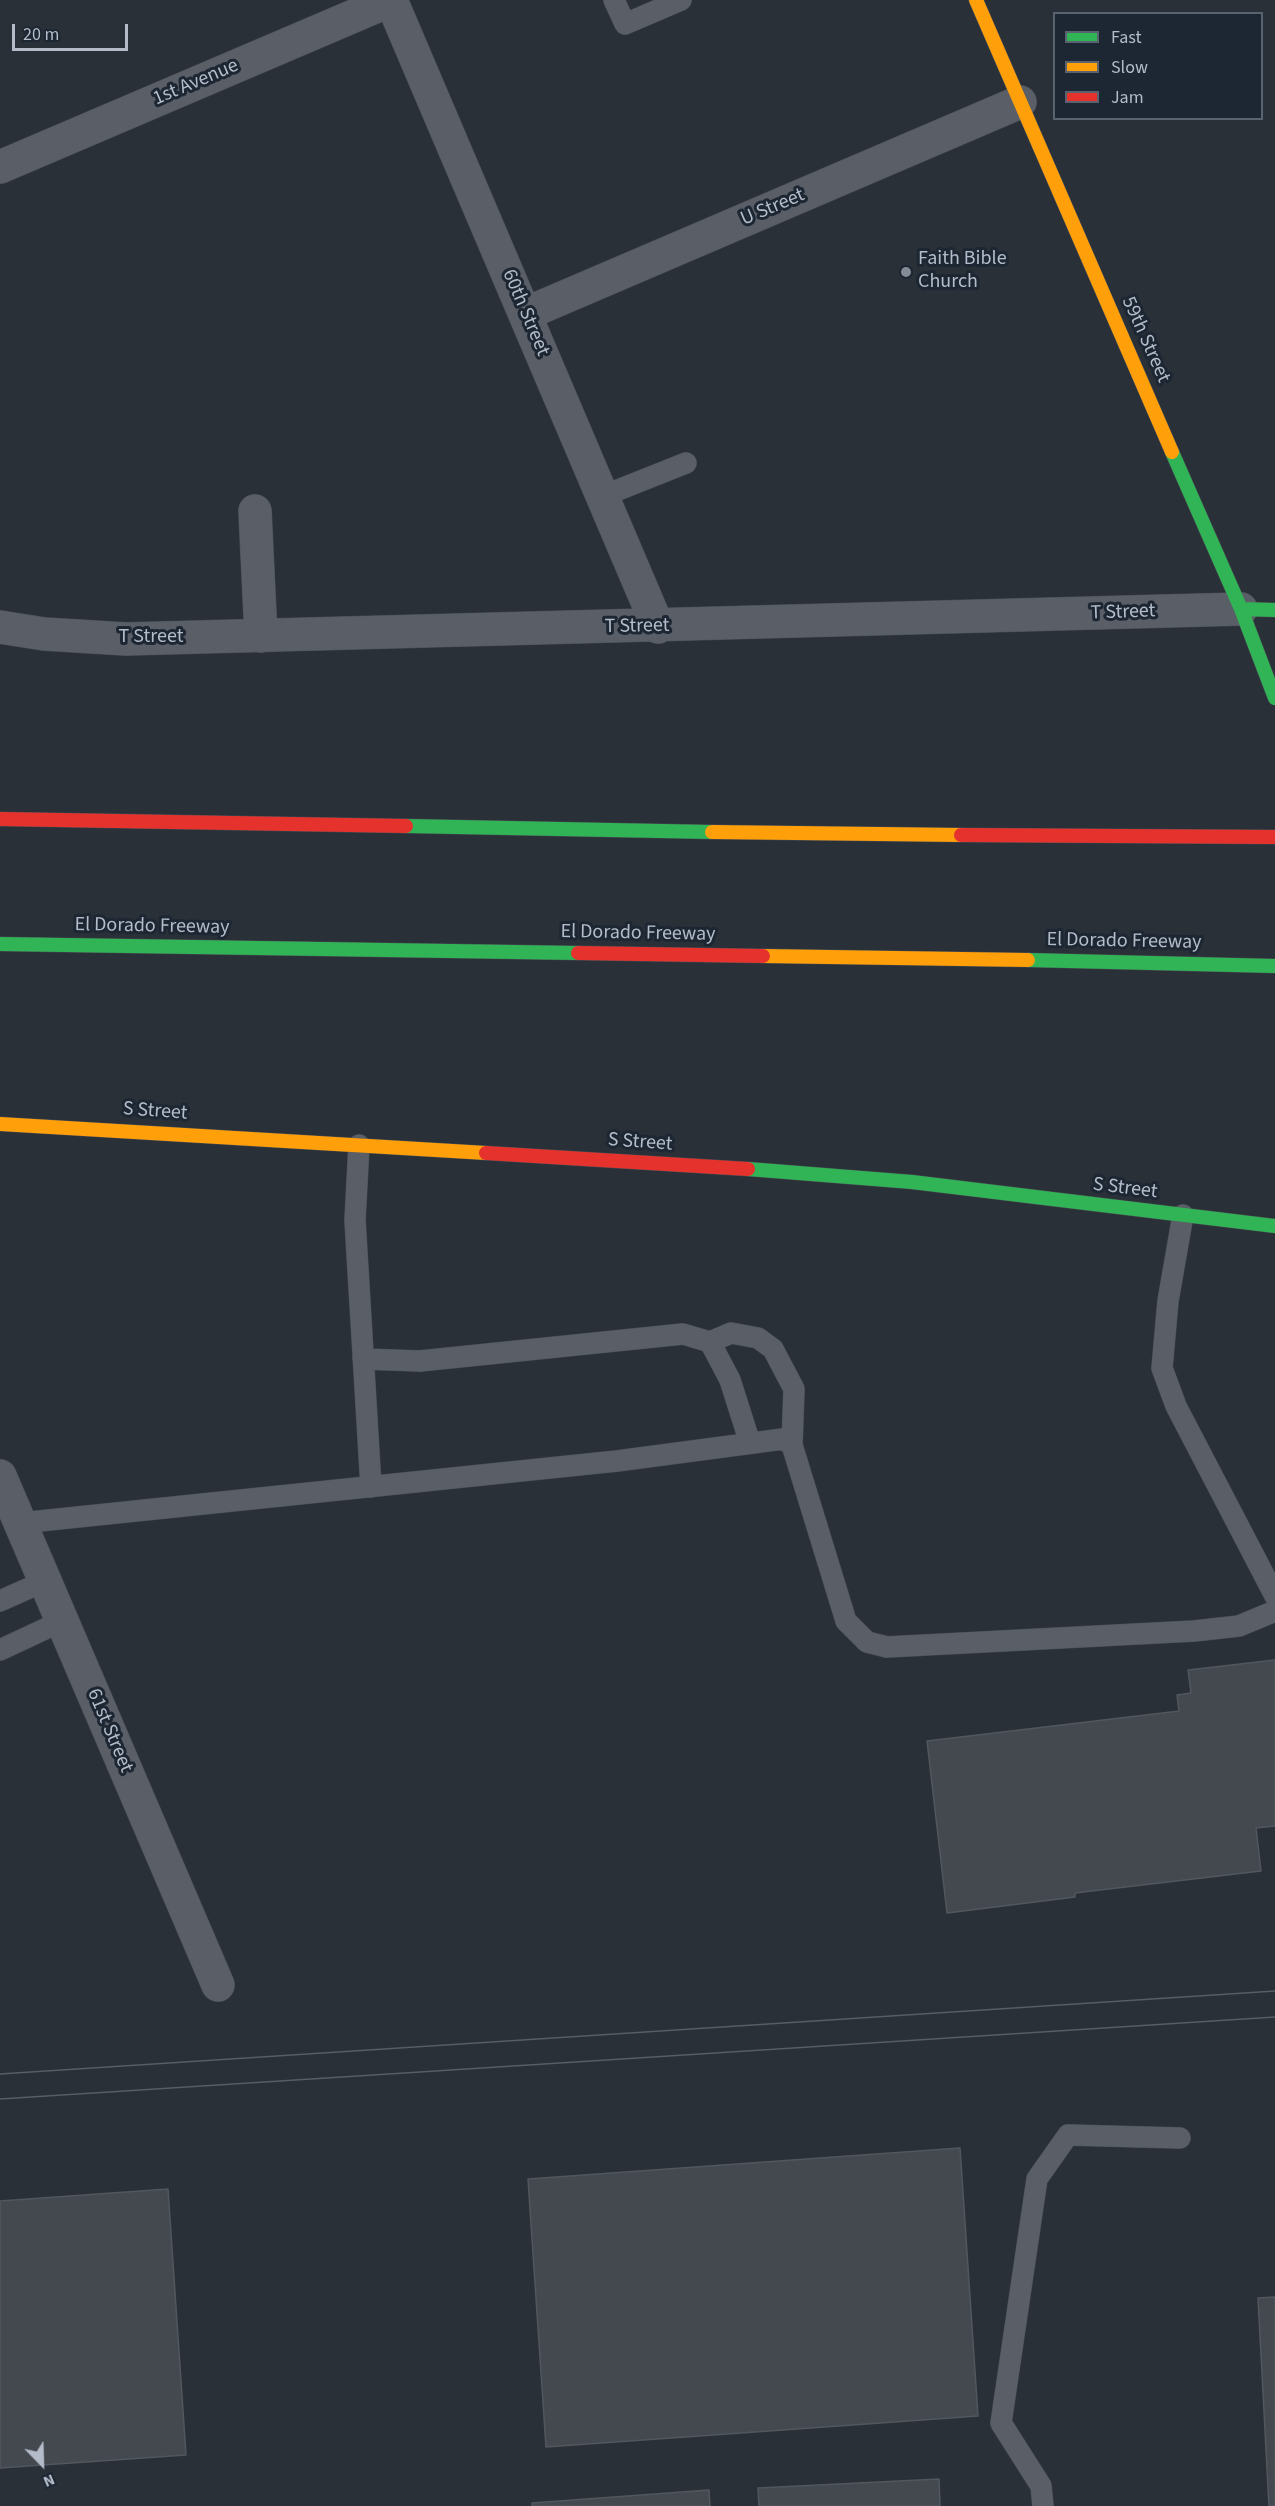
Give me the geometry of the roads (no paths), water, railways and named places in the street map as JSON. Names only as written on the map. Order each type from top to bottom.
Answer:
[{"type":"main road","name":"59th Street","points":[[976,0],[1241,609],[1275,698]]},
{"type":"main road","name":"T Street","points":[[1241,609],[1275,610]]},
{"type":"main road","points":[[0,819],[883,835],[1275,837]]},
{"type":"main road","name":"El Dorado Freeway","points":[[0,945],[1016,959],[1275,966]]},
{"type":"main road","name":"S Street","points":[[0,1124],[782,1171],[912,1182],[1275,1226]]},
{"type":"street","name":"1st Avenue","points":[[0,167],[391,0]]},
{"type":"street","name":"60th Street","points":[[391,0],[658,627]]},
{"type":"street","name":"U Street","points":[[525,314],[1020,102]]},
{"type":"street","points":[[255,510],[261,636]]},
{"type":"street","name":"T Street","points":[[0,627],[44,634],[126,639],[658,627],[1241,609]]},
{"type":"street","name":"61st Street","points":[[0,1476],[218,1985]]},
{"type":"lane","points":[[614,0],[625,24],[681,0]]},
{"type":"lane","points":[[603,496],[687,463]]},
{"type":"lane","points":[[358,1144],[355,1220],[371,1487]]},
{"type":"lane","points":[[1183,1215],[1168,1301],[1162,1368],[1176,1406],[1275,1596]]},
{"type":"lane","points":[[363,1359],[420,1361],[684,1334],[710,1342],[731,1333],[758,1338],[773,1349],[794,1389],[792,1445],[846,1621],[867,1642],[887,1647],[1194,1631],[1239,1626],[1275,1611]]},
{"type":"lane","points":[[710,1342],[730,1380],[750,1443]]},
{"type":"lane","points":[[20,1524],[371,1487],[783,1439],[792,1445]]},
{"type":"lane","points":[[0,1601],[45,1581]]},
{"type":"lane","points":[[0,1650],[62,1621]]},
{"type":"lane","points":[[1043,2506],[1041,2486],[1001,2423],[1037,2179],[1068,2135],[1180,2138]]},
{"type":"tram line","points":[[0,2074],[1275,1991]]},
{"type":"tram line","points":[[0,2099],[1275,2017]]},
{"type":"place","name":"Faith Bible Church","points":[[906,272]]}]
